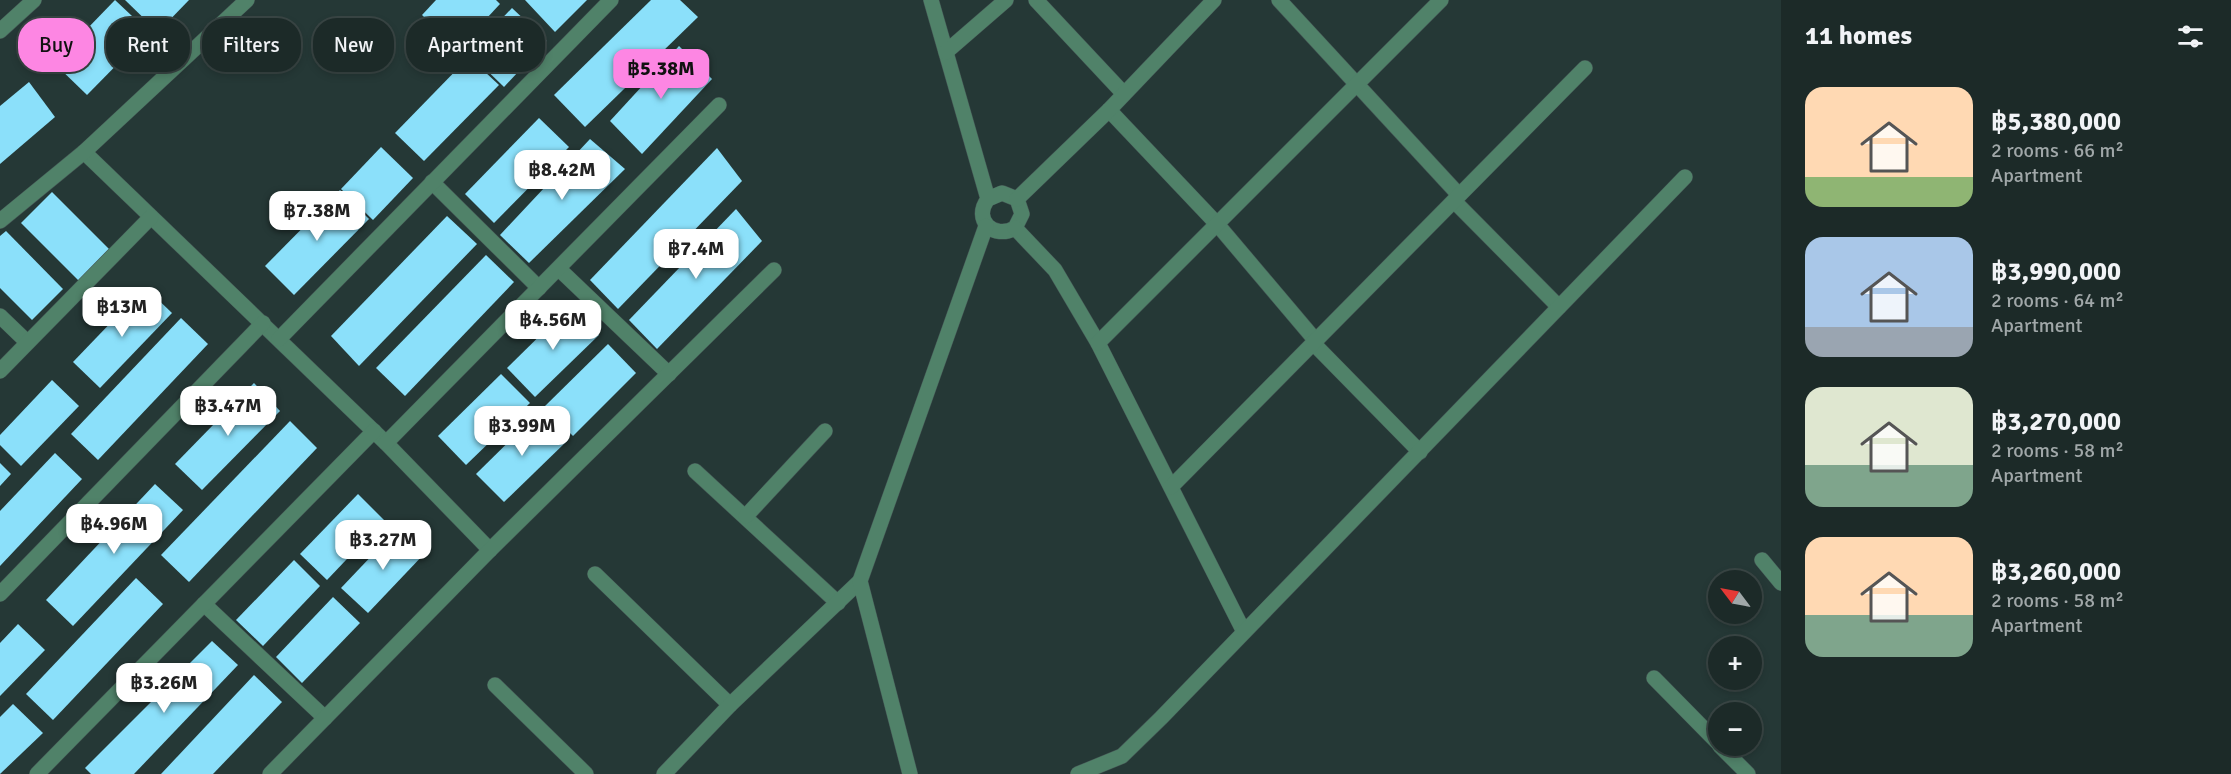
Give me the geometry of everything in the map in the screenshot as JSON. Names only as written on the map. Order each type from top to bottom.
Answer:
[{"type":"street","points":[[0,31],[34,0]]},
{"type":"street","points":[[0,221],[84,152],[247,0]]},
{"type":"street","points":[[279,339],[611,0]]},
{"type":"street","points":[[664,774],[730,705],[860,581],[986,226],[982,212],[988,199],[931,0]]},
{"type":"street","points":[[946,52],[1006,0]]},
{"type":"street","points":[[1036,0],[1124,94]]},
{"type":"street","points":[[1017,199],[1109,111],[1214,0]]},
{"type":"street","points":[[1279,0],[1358,83],[1457,198],[1559,307]]},
{"type":"street","points":[[1098,343],[1441,0]]},
{"type":"street","points":[[1171,487],[1585,68]]},
{"type":"street","points":[[386,443],[719,105]]},
{"type":"street","points":[[1109,111],[1216,224],[1314,342],[1420,452]]},
{"type":"street","points":[[84,152],[374,431],[490,550]]},
{"type":"street","points":[[1078,774],[1122,756],[1685,177]]},
{"type":"street","points":[[432,182],[539,288]]},
{"type":"street","points":[[986,226],[1000,233],[1015,228],[1022,214],[1017,199],[1002,193],[988,199]]},
{"type":"street","points":[[0,371],[151,217]]},
{"type":"street","points":[[1015,228],[1055,270],[1098,343],[1244,632]]},
{"type":"street","points":[[559,269],[669,374]]},
{"type":"street","points":[[270,774],[490,550],[774,270]]},
{"type":"street","points":[[0,316],[27,342]]},
{"type":"street","points":[[0,594],[263,324]]},
{"type":"street","points":[[37,774],[374,431]]},
{"type":"street","points":[[746,516],[825,431]]},
{"type":"street","points":[[695,471],[838,603]]},
{"type":"street","points":[[1762,560],[1781,583]]},
{"type":"street","points":[[595,574],[730,705]]},
{"type":"street","points":[[860,581],[908,768],[895,774]]},
{"type":"street","points":[[204,604],[325,718]]},
{"type":"street","points":[[1654,678],[1708,733]]},
{"type":"street","points":[[495,685],[586,774]]},
{"type":"street","points":[[1731,756],[1748,774]]},
{"type":"building","points":[[115,0],[134,18],[106,18],[106,72],[110,72],[87,95],[63,72],[94,72],[94,22]]},
{"type":"building","points":[[125,0],[189,0],[172,18],[144,18]]},
{"type":"building","points":[[436,0],[496,0],[500,4],[487,18],[425,18],[422,15]]},
{"type":"building","points":[[525,0],[587,0],[555,32],[545,21],[545,18],[542,18]]},
{"type":"building","points":[[651,0],[680,0],[698,17],[585,127],[554,95]]},
{"type":"building","points":[[512,8],[523,18],[502,18]]},
{"type":"building","points":[[679,46],[712,79],[642,154],[610,121]]},
{"type":"building","points":[[454,72],[485,72],[499,85],[424,161],[395,133]]},
{"type":"building","points":[[489,72],[518,72],[504,87]]},
{"type":"building","points":[[29,82],[55,117],[0,164],[0,106]]},
{"type":"building","points":[[539,118],[569,147],[494,223],[465,194]]},
{"type":"building","points":[[590,139],[625,169],[529,263],[500,235]]},
{"type":"building","points":[[381,147],[413,178],[373,220],[341,189]]},
{"type":"building","points":[[717,148],[742,181],[618,309],[590,280]]},
{"type":"building","points":[[340,190],[369,219],[294,295],[265,266]]},
{"type":"building","points":[[52,192],[110,250],[79,281],[21,223]]},
{"type":"building","points":[[736,209],[762,241],[657,349],[629,320]]},
{"type":"building","points":[[447,216],[477,244],[359,366],[331,336]]},
{"type":"building","points":[[6,231],[63,289],[32,320],[0,288],[0,236]]},
{"type":"building","points":[[486,255],[514,282],[405,396],[376,368]]},
{"type":"building","points":[[145,287],[172,313],[100,388],[73,362]]},
{"type":"building","points":[[570,306],[599,335],[535,397],[507,368]]},
{"type":"building","points":[[181,318],[208,344],[98,460],[71,434]]},
{"type":"building","points":[[608,344],[636,373],[573,436],[544,407]]},
{"type":"building","points":[[501,374],[530,403],[466,465],[438,436]]},
{"type":"building","points":[[52,380],[79,406],[21,466],[0,445],[0,435]]},
{"type":"building","points":[[254,383],[280,411],[202,490],[175,464]]},
{"type":"building","points":[[540,411],[568,440],[504,502],[476,474]]},
{"type":"building","points":[[290,421],[317,448],[189,582],[161,555]]},
{"type":"building","points":[[55,453],[82,479],[0,566],[0,511]]},
{"type":"building","points":[[0,463],[11,474],[0,486]]},
{"type":"building","points":[[155,484],[183,510],[73,626],[46,600]]},
{"type":"building","points":[[358,494],[384,520],[327,580],[300,554]]},
{"type":"building","points":[[398,528],[425,553],[368,613],[341,588]]},
{"type":"building","points":[[294,560],[320,586],[263,646],[236,620]]},
{"type":"building","points":[[136,578],[163,604],[53,720],[26,694]]},
{"type":"building","points":[[333,597],[360,623],[302,683],[276,657]]},
{"type":"building","points":[[18,624],[45,650],[0,696],[0,643]]},
{"type":"building","points":[[212,641],[238,665],[134,774],[91,774],[85,768]]},
{"type":"building","points":[[254,675],[282,702],[213,774],[161,774]]},
{"type":"building","points":[[13,704],[43,733],[0,774],[0,717]]}]
